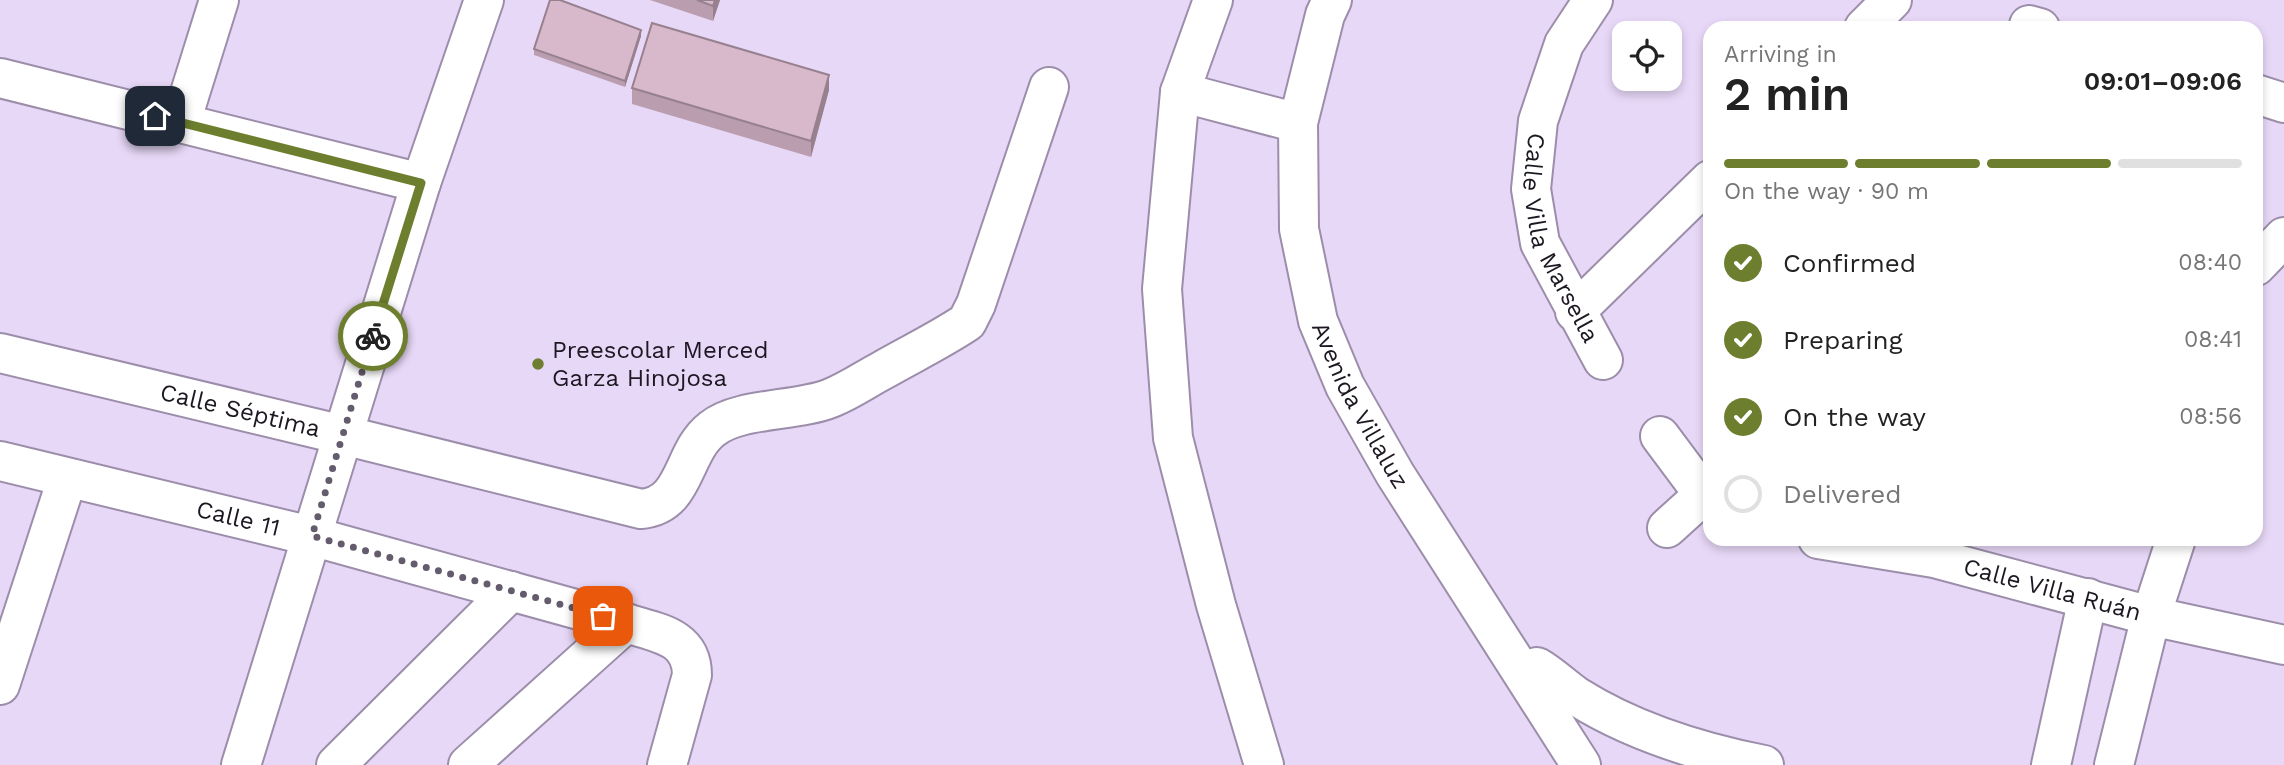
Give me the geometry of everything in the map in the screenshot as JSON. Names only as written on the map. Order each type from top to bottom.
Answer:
[{"type":"street","points":[[181,122],[219,0]]},
{"type":"street","points":[[241,765],[421,183],[484,0]]},
{"type":"street","points":[[1213,0],[1180,92],[1162,289],[1173,438],[1216,604],[1264,765]]},
{"type":"street","name":"Avenida Villaluz","points":[[1332,0],[1325,15],[1298,122],[1299,229],[1318,321],[1345,386],[1395,474],[1536,673],[1581,765]]},
{"type":"street","name":"Calle Villa Marsella","points":[[1593,0],[1564,44],[1542,108],[1538,121],[1531,189],[1540,243],[1603,360]]},
{"type":"street","points":[[1871,21],[1892,0]]},
{"type":"street","points":[[0,78],[421,183]]},
{"type":"street","name":"Calle Séptima","points":[[0,354],[641,509],[653,508],[672,495],[698,445],[712,429],[731,418],[805,406],[831,398],[967,322],[976,304],[1048,87]]},
{"type":"street","points":[[1180,92],[1298,122]]},
{"type":"street","points":[[2263,96],[2284,103]]},
{"type":"street","points":[[1575,312],[1703,187]]},
{"type":"street","points":[[1660,436],[1703,488]]},
{"type":"street","name":"Calle 11","points":[[0,461],[312,536],[626,622],[673,638],[686,650],[692,662],[692,675],[667,765]]},
{"type":"street","points":[[0,685],[67,479]]},
{"type":"street","points":[[1667,528],[1703,498]]},
{"type":"street","name":"Calle Villa Ruán","points":[[1907,546],[1945,549],[2088,598],[2151,616],[2284,645]]},
{"type":"street","points":[[2114,765],[2151,616],[2174,546]]},
{"type":"street","points":[[336,765],[511,591]]},
{"type":"street","points":[[2050,765],[2088,598]]},
{"type":"street","points":[[468,765],[626,622]]},
{"type":"street","points":[[1536,673],[1624,722],[1680,744],[1764,765]]},
{"type":"building","points":[[550,0],[560,0],[641,30],[625,81],[534,49]]},
{"type":"building","points":[[697,0],[715,0],[713,6]]},
{"type":"building","points":[[652,23],[829,75],[811,141],[632,88]]},
{"type":"way so far","points":[[373,336],[312,536],[603,616]]},
{"type":"place","name":"Preescolar Merced Garza Hinojosa","points":[[538,364]]},
{"type":"route","points":[[155,116],[421,183],[373,336]]}]
